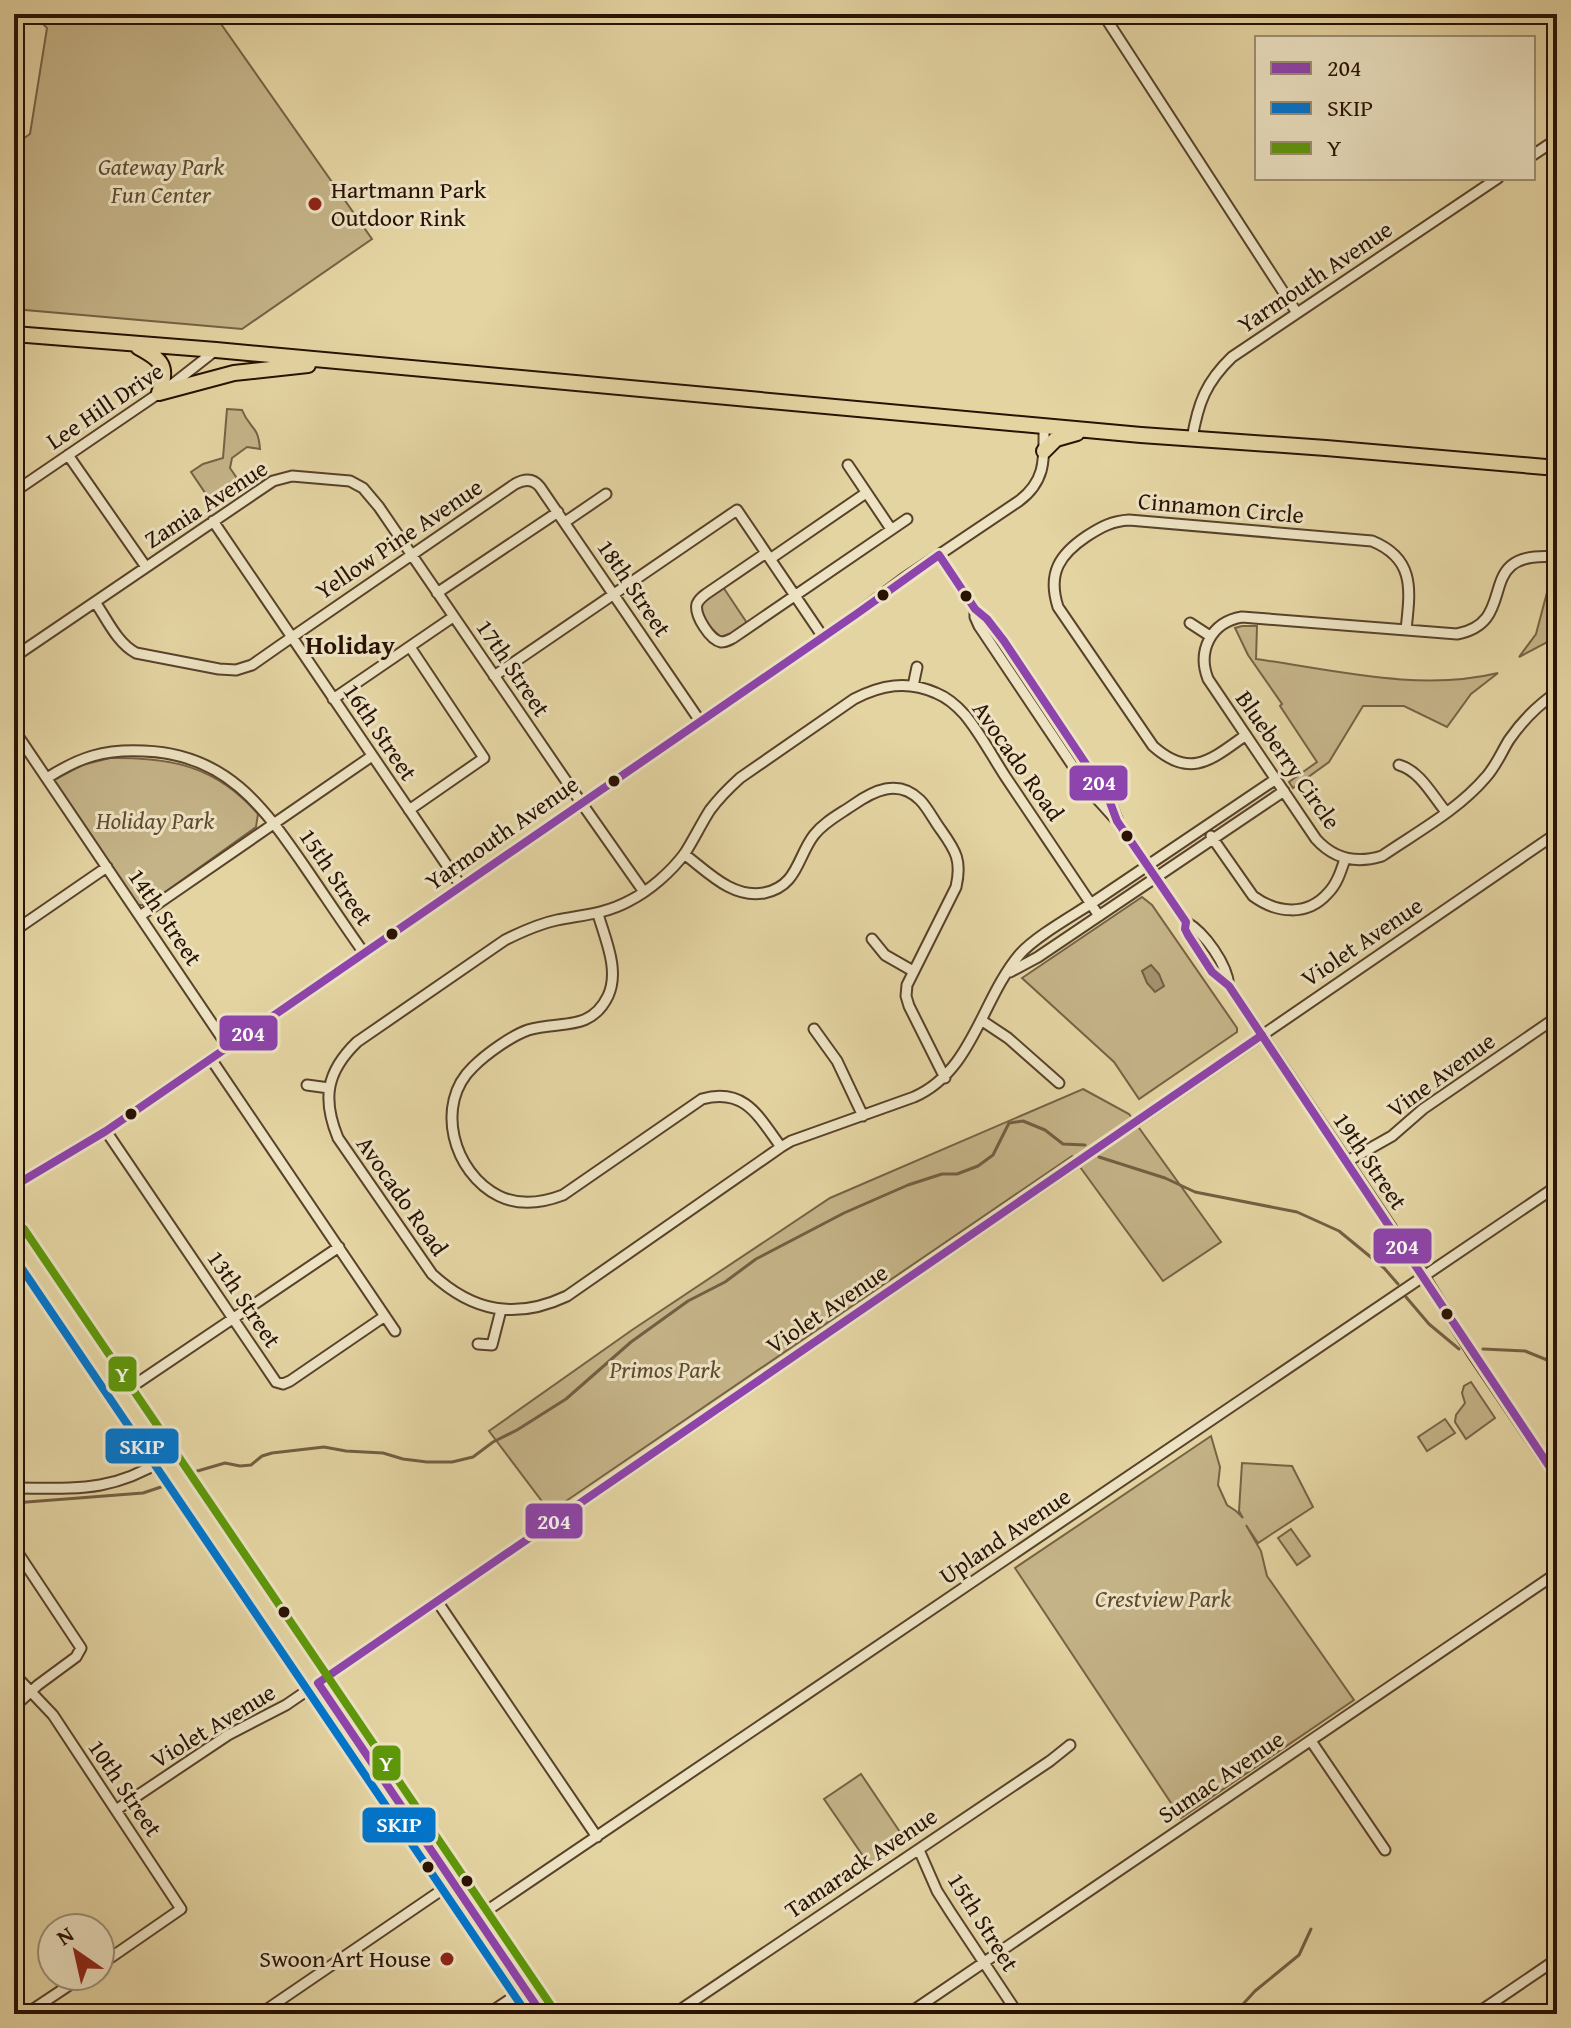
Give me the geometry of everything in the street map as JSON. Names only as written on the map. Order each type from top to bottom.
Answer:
[{"type":"highway","points":[[14,334],[1192,439],[1557,468]]},
{"type":"highway","points":[[134,344],[160,362],[165,378],[159,393]]},
{"type":"highway","points":[[159,393],[234,373],[335,362]]},
{"type":"highway","points":[[1044,451],[1060,437],[1097,430]]},
{"type":"main road","points":[[14,1236],[542,2014]]},
{"type":"street","points":[[1103,14],[1297,313]]},
{"type":"street","points":[[1535,154],[1557,139]]},
{"type":"street","name":"Yarmouth Avenue","points":[[1192,439],[1205,391],[1232,357],[1495,180]]},
{"type":"street","name":"Lee Hill Drive","points":[[14,492],[216,350]]},
{"type":"street","name":"Yarmouth Avenue","points":[[14,1186],[106,1131],[1029,493],[1040,477],[1044,425]]},
{"type":"street","points":[[68,455],[146,567]]},
{"type":"street","points":[[848,465],[891,529]]},
{"type":"street","name":"Zamia Avenue","points":[[14,657],[263,486],[280,478],[292,476],[348,481],[361,486],[373,498],[412,555]]},
{"type":"street","name":"18th Street","points":[[532,480],[565,522],[700,721]]},
{"type":"street","name":"Yellow Pine Avenue","points":[[95,602],[125,646],[136,653],[236,670],[252,665],[515,484],[532,480]]},
{"type":"street","points":[[866,493],[706,594],[699,601],[698,614],[717,641],[728,641],[907,519]]},
{"type":"street","points":[[565,522],[606,494]]},
{"type":"street","points":[[494,676],[737,510],[823,637]]},
{"type":"street","points":[[437,593],[558,512]]},
{"type":"street","name":"Cinnamon Circle","points":[[1246,735],[1206,760],[1179,767],[1149,742],[1062,615],[1055,598],[1050,575],[1075,544],[1110,523],[1129,520],[1361,539],[1399,554],[1409,585],[1406,630]]},
{"type":"street","name":"16th Street","points":[[213,521],[461,886]]},
{"type":"street","name":"17th Street","points":[[412,555],[644,892]]},
{"type":"street","name":"19th Street","points":[[939,555],[975,609],[976,622],[1094,796],[1117,821],[1148,865],[1186,922],[1188,935],[1212,972],[1229,986],[1557,1478]]},
{"type":"street","points":[[1190,623],[1210,636],[1236,618],[1251,616],[1457,634],[1473,630],[1491,613],[1509,561],[1535,555],[1557,557]]},
{"type":"street","points":[[333,699],[453,617]]},
{"type":"street","name":"Blueberry Circle","points":[[1210,636],[1204,655],[1205,671],[1213,687],[1324,847],[1345,859],[1370,860],[1382,856],[1470,794],[1486,778],[1521,724],[1556,694]]},
{"type":"street","points":[[409,810],[484,758],[410,647]]},
{"type":"street","points":[[913,686],[917,667]]},
{"type":"street","name":"Avocado Road","points":[[1099,916],[1091,904],[965,716],[950,701],[913,686],[873,689],[740,778],[693,830],[684,854],[644,892],[598,914],[553,921],[505,940],[357,1042],[335,1070],[329,1088],[331,1120],[338,1138],[432,1274],[445,1287],[477,1304],[501,1310],[532,1309],[550,1304],[567,1296],[791,1141],[924,1093],[945,1078],[959,1061],[1007,973],[1024,950],[1091,904],[1148,865],[1276,779]]},
{"type":"street","name":"14th Street","points":[[14,730],[228,1047]]},
{"type":"street","name":"15th Street","points":[[47,778],[72,762],[96,755],[131,751],[169,754],[202,764],[226,776],[251,795],[274,823],[364,953]]},
{"type":"street","points":[[140,916],[372,756]]},
{"type":"street","points":[[1399,765],[1416,773],[1446,812]]},
{"type":"street","points":[[684,854],[730,888],[746,894],[762,894],[774,890],[794,874],[807,845],[826,823],[871,792],[894,788],[919,799],[952,846],[960,872],[956,887],[913,971],[906,996],[945,1078]]},
{"type":"street","points":[[1007,973],[1038,957],[1284,791]]},
{"type":"street","points":[[1205,827],[1253,896],[1282,914],[1318,902],[1339,877],[1345,859]]},
{"type":"street","name":"Violet Avenue","points":[[116,1810],[228,1735],[286,1705],[1557,833]]},
{"type":"street","points":[[14,931],[107,867]]},
{"type":"street","points":[[598,914],[613,967],[613,980],[608,997],[598,1011],[576,1024],[545,1026],[515,1036],[473,1067],[456,1092],[452,1106],[453,1137],[476,1179],[500,1197],[535,1203],[549,1200],[563,1195],[702,1099],[714,1096],[737,1098],[747,1104],[781,1147]]},
{"type":"street","points":[[872,939],[885,955],[913,971]]},
{"type":"street","name":"Vine Avenue","points":[[1346,1162],[1392,1136],[1423,1109],[1557,1017]]},
{"type":"street","points":[[981,1020],[1008,1038],[1059,1083]]},
{"type":"street","points":[[814,1029],[837,1061],[863,1116]]},
{"type":"street","points":[[211,1059],[395,1331]]},
{"type":"street","points":[[307,1085],[329,1088]]},
{"type":"street","name":"13th Street","points":[[106,1131],[275,1381],[283,1384],[385,1316]]},
{"type":"street","name":"Upland Avenue","points":[[476,1918],[1557,1186]]},
{"type":"street","points":[[121,1394],[339,1247]]},
{"type":"street","points":[[478,1344],[492,1345],[501,1310]]},
{"type":"street","points":[[14,1488],[93,1488],[129,1479],[165,1459]]},
{"type":"street","points":[[14,1707],[76,1657],[81,1648],[16,1550]]},
{"type":"street","name":"Sumac Avenue","points":[[908,2014],[1557,1573]]},
{"type":"street","points":[[437,1601],[597,1837]]},
{"type":"street","name":"10th Street","points":[[14,1674],[53,1715],[181,1909],[116,1954]]},
{"type":"street","points":[[1311,1741],[1385,1850]]},
{"type":"street","name":"Tamarack Avenue","points":[[674,2014],[1070,1745]]},
{"type":"street","name":"15th Street","points":[[919,1850],[937,1891],[1018,2014]]},
{"type":"street","points":[[260,2014],[452,1883]]},
{"type":"street","points":[[1476,2014],[1557,1959]]},
{"type":"street","points":[[488,2014],[525,1989]]},
{"type":"street","points":[[26,2014],[59,1992]]},
{"type":"green space","name":"Gateway Park Fun Center","points":[[33,14],[214,14],[372,239],[242,329],[14,309],[14,145],[30,134],[47,28]]},
{"type":"green space","points":[[227,409],[242,410],[256,431],[260,449],[247,447],[232,458],[230,468],[243,487],[214,506],[191,472],[203,464],[223,458]]},
{"type":"green space","points":[[1554,566],[1557,566],[1557,637],[1519,657],[1536,634]]},
{"type":"green space","points":[[723,587],[747,623],[728,636],[721,637],[708,624],[701,606]]},
{"type":"green space","points":[[1257,626],[1256,659],[1408,680],[1468,678],[1498,673],[1471,694],[1447,727],[1404,706],[1363,706],[1329,762],[1293,788],[1289,782],[1317,762],[1248,655],[1235,628]]},
{"type":"green space","name":"Holiday Park","points":[[110,758],[173,763],[209,775],[226,785],[258,814],[256,827],[147,905],[138,905],[54,780],[82,765]]},
{"type":"green space","points":[[1142,897],[1152,905],[1237,1032],[1139,1099],[1114,1062],[1022,978]]},
{"type":"green space","name":"Primos Park","points":[[1083,1089],[1129,1114],[1221,1242],[1163,1281],[1072,1156],[550,1512],[489,1431],[632,1330],[830,1198]]},
{"type":"green space","points":[[1471,1382],[1495,1418],[1466,1439],[1455,1422],[1465,1403],[1462,1393],[1464,1386]]},
{"type":"green space","points":[[1445,1419],[1455,1433],[1427,1451],[1418,1437]]},
{"type":"green space","name":"Crestview Park","points":[[1211,1436],[1220,1467],[1218,1485],[1227,1505],[1243,1518],[1239,1511],[1242,1463],[1292,1466],[1313,1507],[1258,1543],[1246,1525],[1261,1551],[1267,1576],[1354,1700],[1181,1818],[1015,1568]]},
{"type":"green space","points":[[1291,1529],[1310,1556],[1297,1565],[1278,1538]]},
{"type":"green space","points":[[861,1774],[904,1838],[904,1843],[870,1866],[824,1799]]},
{"type":"shaded area","points":[[1151,965],[1164,986],[1155,992],[1142,971]]},
{"type":"waterway","points":[[1554,634],[1557,630]]},
{"type":"waterway","points":[[194,1472],[225,1463],[251,1465],[272,1453],[324,1447],[383,1453],[427,1462],[452,1462],[473,1457],[566,1399],[631,1342],[688,1301],[725,1282],[756,1259],[844,1213],[908,1185],[978,1166],[993,1155],[1009,1123],[1023,1121],[1045,1130],[1063,1144],[1085,1145]]},
{"type":"waterway","points":[[1099,1157],[1165,1178],[1195,1192],[1297,1212],[1339,1231],[1384,1268],[1398,1284]]},
{"type":"waterway","points":[[1406,1297],[1429,1324],[1459,1349]]},
{"type":"waterway","points":[[1483,1349],[1525,1351],[1557,1364]]},
{"type":"waterway","points":[[14,1503],[143,1493],[164,1486]]},
{"type":"waterway","points":[[1234,2014],[1255,1991],[1299,1955],[1311,1929]]},
{"type":"transit line","name":"204","points":[[939,555],[975,609],[1004,641],[1108,797],[1117,821],[1186,922],[1188,935],[1212,972],[1229,986],[1557,1478]]},
{"type":"transit line","name":"204","points":[[14,1186],[106,1131],[939,555]]},
{"type":"transit line","name":"204","points":[[318,1683],[1262,1035]]},
{"type":"transit line","name":"Y","points":[[24,1229],[552,2007]]},
{"type":"transit line","name":"SKIP","points":[[14,1257],[527,2014]]},
{"type":"transit line","name":"204","points":[[318,1683],[542,2014]]},
{"type":"place","name":"Hartmann Park Outdoor Rink","points":[[315,204]]},
{"type":"place","name":"Swoon Art House","points":[[447,1959]]},
{"type":"district","name":"Holiday","points":[[350,645]]}]
